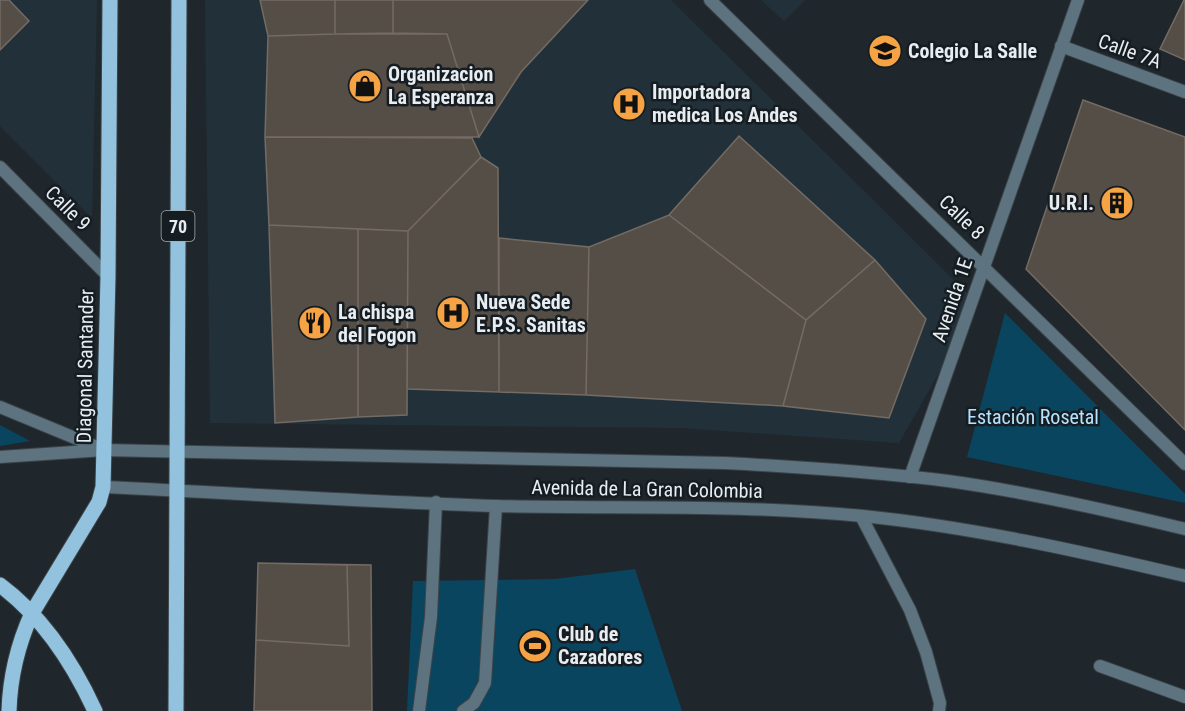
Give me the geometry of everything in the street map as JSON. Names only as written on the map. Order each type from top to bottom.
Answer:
[{"type":"main road","name":"Diagonal Santander","points":[[9,711],[17,654],[32,613],[99,501],[103,487],[108,276],[110,0]]},
{"type":"main road","name":"70","points":[[176,711],[179,0]]},
{"type":"main road","points":[[0,585],[32,613],[49,632],[67,658],[95,711]]},
{"type":"street","name":"Calle 8","points":[[710,0],[1185,464]]},
{"type":"street","name":"Avenida 1E","points":[[910,477],[1078,0]]},
{"type":"street","name":"Calle 7A","points":[[1061,46],[1185,92]]},
{"type":"street","name":"Calle 9","points":[[0,167],[108,276]]},
{"type":"street","points":[[0,407],[104,450]]},
{"type":"street","name":"Avenida de La Gran Colombia","points":[[0,457],[104,450],[725,463],[824,468],[950,482],[1091,506],[1185,529]]},
{"type":"street","name":"Avenida de La Gran Colombia","points":[[103,487],[496,506],[728,507],[861,516],[943,526],[1081,552],[1185,576]]},
{"type":"street","points":[[419,711],[431,617],[436,502]]},
{"type":"street","points":[[463,711],[474,703],[485,683],[496,506]]},
{"type":"street","points":[[861,516],[910,610],[926,652],[939,707],[952,711]]},
{"type":"street","points":[[1100,666],[1185,697]]},
{"type":"shaded area","points":[[0,0],[97,0],[92,218],[0,126]]},
{"type":"shaded area","points":[[205,0],[671,0],[978,304],[899,443],[681,428],[210,423]]},
{"type":"shaded area","points":[[761,0],[805,0],[784,21]]},
{"type":"green space","name":"Estación Rosetal","points":[[1005,313],[1185,494],[1185,503],[967,457]]},
{"type":"green space","points":[[0,425],[30,441],[0,446]]},
{"type":"green space","name":"Club de Cazadores","points":[[635,569],[682,711],[407,711],[413,581],[555,579]]},
{"type":"building","points":[[0,0],[9,0],[29,21],[0,50]]},
{"type":"building","points":[[260,0],[335,0],[335,34],[268,36]]},
{"type":"building","points":[[335,0],[393,0],[393,33],[335,34]]},
{"type":"building","points":[[393,0],[588,0],[521,72],[479,137],[447,34],[393,33]]},
{"type":"building","points":[[1185,0],[1185,60],[1160,49]]},
{"type":"building","name":"Organizacion La Esperanza","points":[[447,34],[479,137],[265,137],[268,36]]},
{"type":"building","name":"U.R.I.","points":[[1083,100],[1185,137],[1185,430],[1026,269]]},
{"type":"building","points":[[739,136],[875,260],[806,320],[669,215]]},
{"type":"building","points":[[265,137],[472,138],[481,157],[408,231],[269,225]]},
{"type":"building","name":"Nueva Sede E.P.S. Sanitas","points":[[481,157],[498,168],[499,392],[407,389],[408,231]]},
{"type":"building","points":[[669,215],[806,320],[783,406],[586,395],[589,247]]},
{"type":"building","name":"La chispa del Fogon","points":[[269,225],[358,229],[358,417],[275,423]]},
{"type":"building","points":[[358,229],[408,231],[407,415],[358,417]]},
{"type":"building","points":[[499,238],[589,247],[586,395],[499,392]]},
{"type":"building","points":[[875,260],[926,319],[889,418],[783,406],[806,320]]},
{"type":"building","points":[[258,563],[371,565],[372,711],[254,711]]},
{"type":"building","points":[[258,563],[347,565],[349,646],[256,640]]},
{"type":"place","name":"Colegio La Salle","points":[[885,51]]},
{"type":"place","name":"Organizacion La Esperanza","points":[[365,86]]},
{"type":"place","name":"Importadora medica Los Andes","points":[[629,104]]},
{"type":"place","name":"U.R.I.","points":[[1117,203]]},
{"type":"place","name":"Nueva Sede E.P.S. Sanitas","points":[[453,313]]},
{"type":"place","name":"La chispa del Fogon","points":[[315,323]]},
{"type":"place","name":"Club de Cazadores","points":[[535,646]]}]
